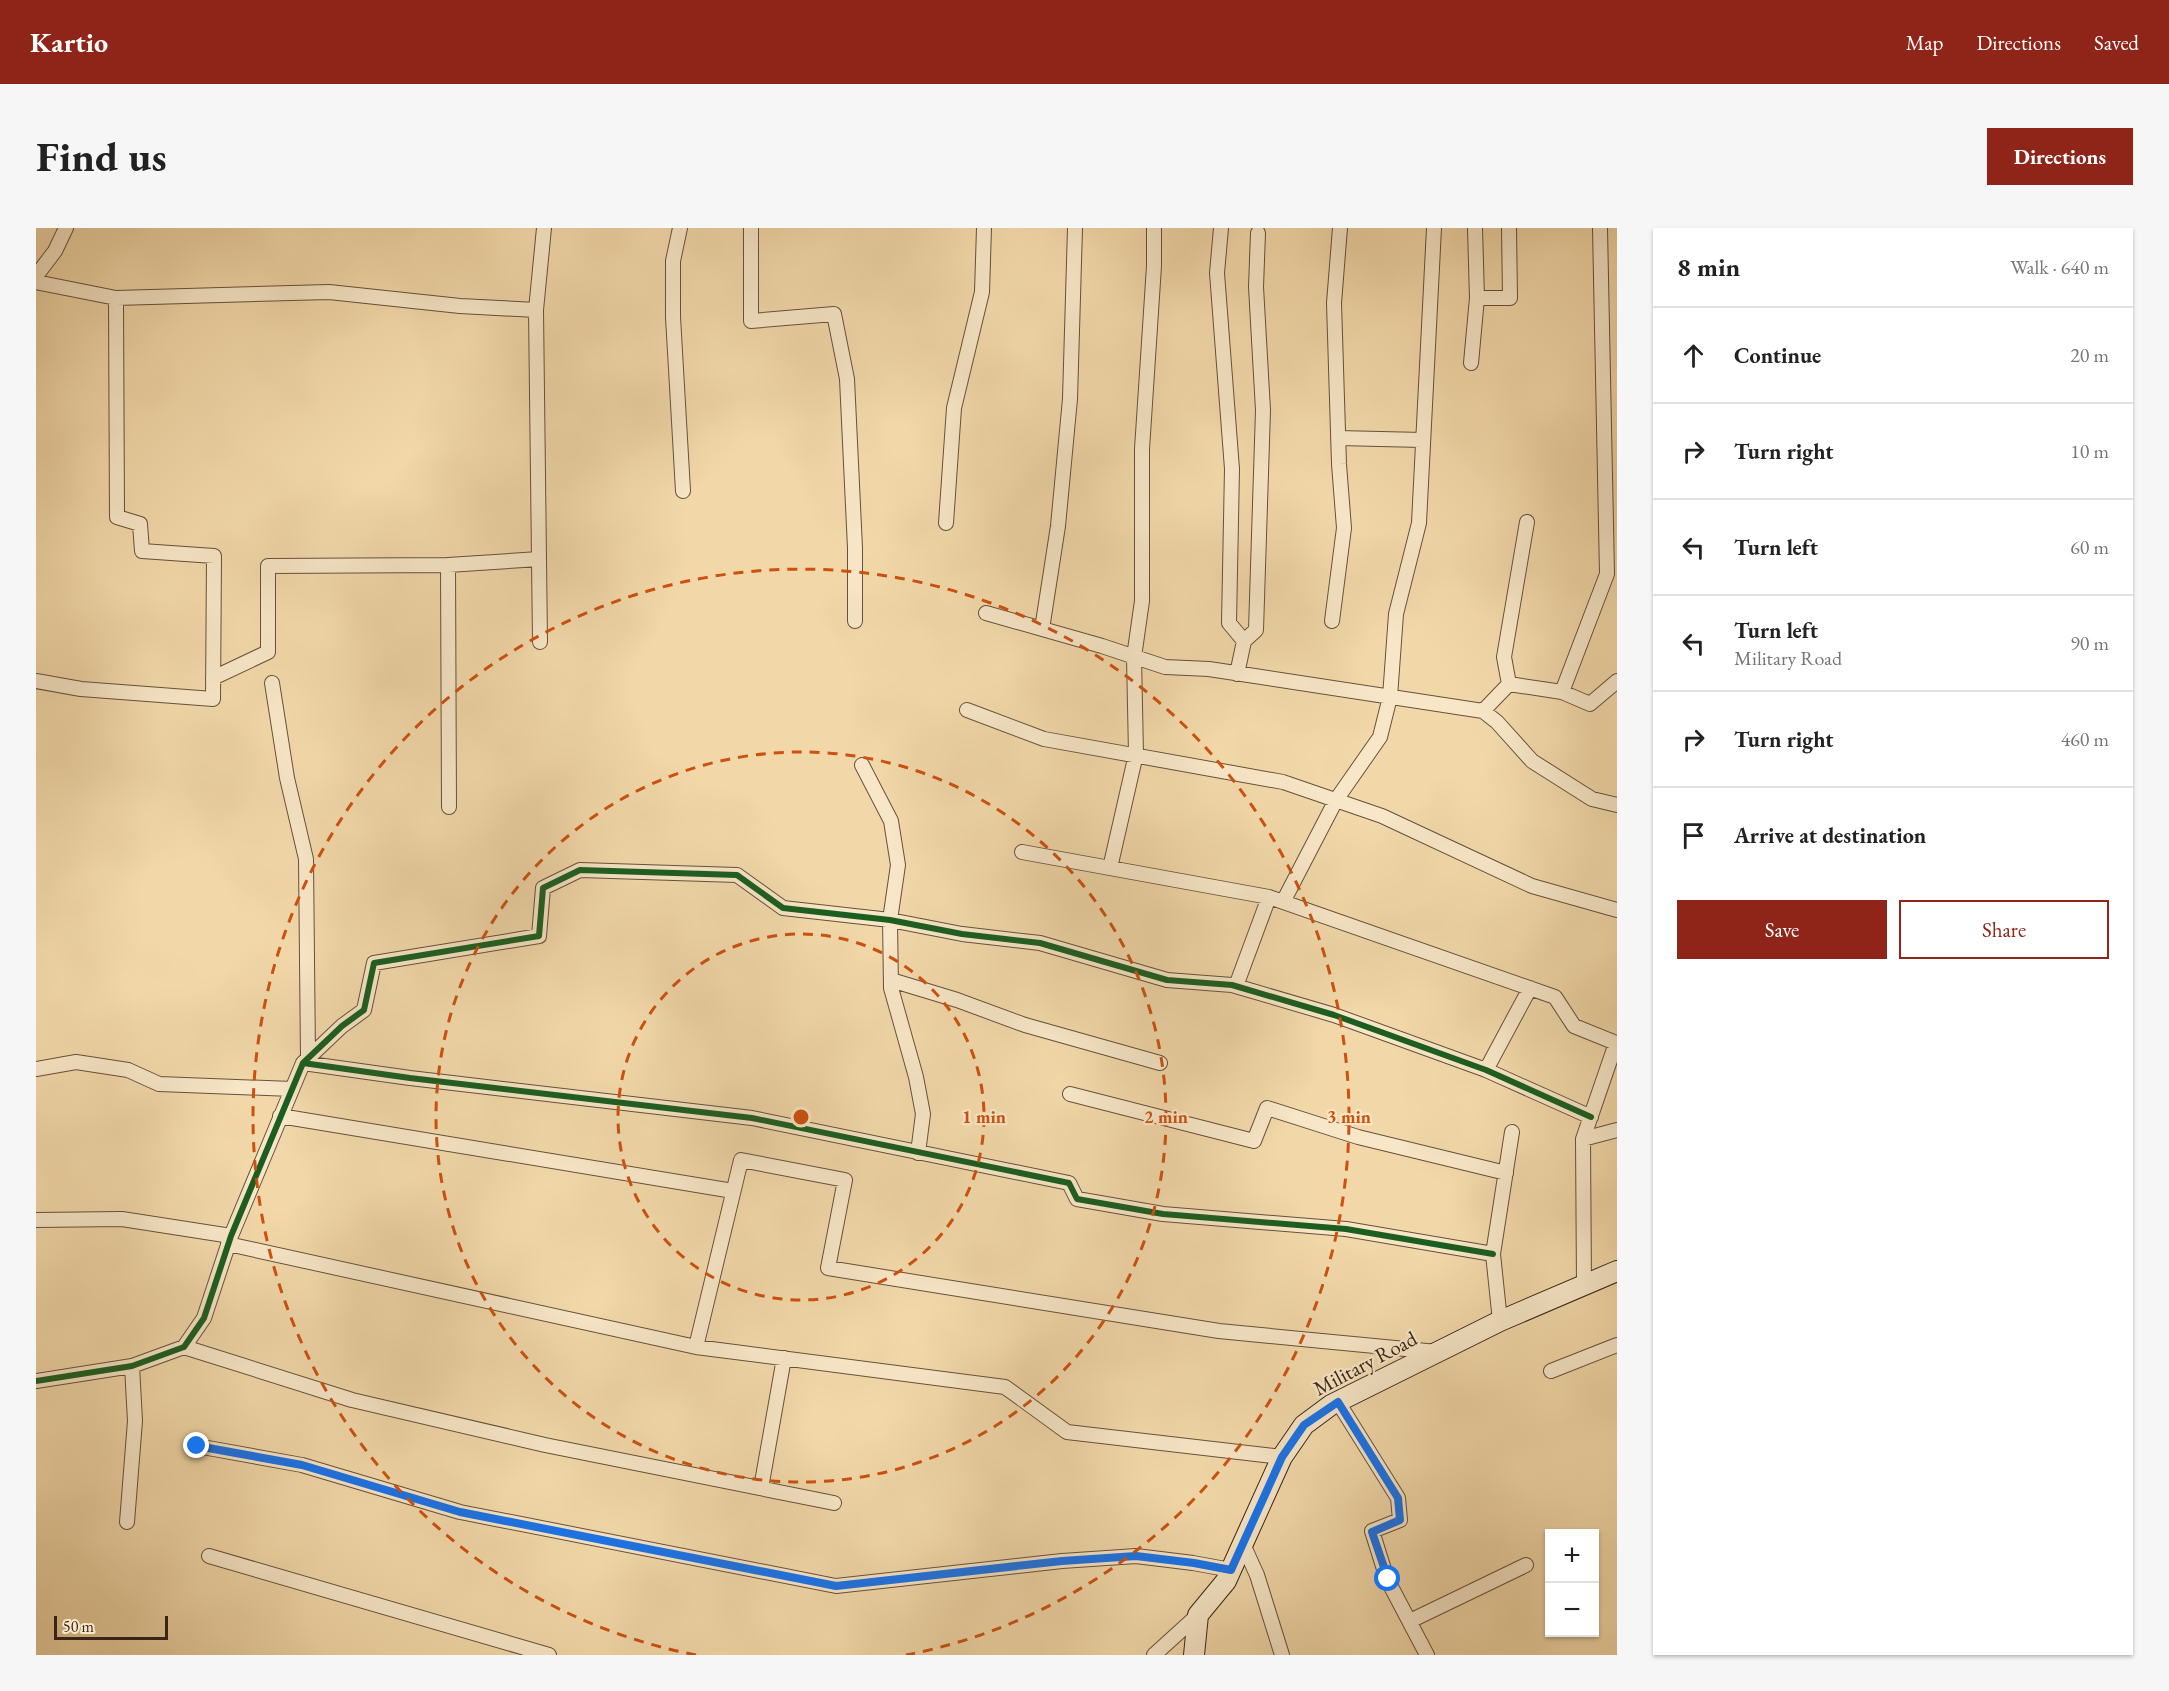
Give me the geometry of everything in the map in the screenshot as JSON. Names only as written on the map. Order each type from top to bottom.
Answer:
[{"type":"street","points":[[36,276],[55,251],[66,228]]},
{"type":"street","points":[[540,642],[536,310],[544,228]]},
{"type":"street","points":[[680,228],[673,261],[673,317],[683,491]]},
{"type":"street","points":[[751,228],[751,321],[834,314],[847,379],[855,548],[855,621]]},
{"type":"street","points":[[946,523],[954,408],[982,292],[984,228]]},
{"type":"street","points":[[1042,629],[1058,526],[1070,399],[1075,228]]},
{"type":"street","points":[[1110,868],[1136,754],[1134,657],[1142,601],[1142,449],[1154,266],[1154,228]]},
{"type":"street","points":[[1221,228],[1217,273],[1232,469],[1229,623],[1244,641]]},
{"type":"street","points":[[1332,621],[1344,528],[1338,438],[1334,303],[1340,228]]},
{"type":"street","points":[[1283,902],[1335,800],[1380,737],[1390,697],[1396,614],[1419,524],[1434,228]]},
{"type":"street","points":[[1471,363],[1477,298],[1475,228]]},
{"type":"street","points":[[1477,298],[1510,298],[1509,228]]},
{"type":"street","points":[[1562,692],[1607,574],[1600,228]]},
{"type":"street","points":[[1237,674],[1244,641],[1256,630],[1257,618],[1263,410],[1257,287],[1258,233]]},
{"type":"street","points":[[36,282],[116,298],[329,292],[460,306],[536,310]]},
{"type":"street","points":[[36,681],[81,689],[213,699],[214,556],[142,551],[140,524],[117,517],[116,298]]},
{"type":"street","points":[[1338,438],[1423,440]]},
{"type":"street","points":[[1509,684],[1504,657],[1527,522]]},
{"type":"street","points":[[213,678],[268,652],[268,566],[448,565],[539,559]]},
{"type":"street","points":[[448,565],[449,807]]},
{"type":"street","points":[[986,613],[1165,667],[1209,669],[1483,711],[1497,722],[1532,761],[1592,799],[1617,805]]},
{"type":"street","points":[[1509,684],[1562,692],[1590,704],[1617,681]]},
{"type":"street","points":[[272,682],[287,778],[306,859],[306,1060]]},
{"type":"street","points":[[1483,711],[1509,684]]},
{"type":"street","points":[[967,710],[1044,739],[1283,782],[1382,816],[1532,886],[1617,910]]},
{"type":"street","points":[[862,765],[891,821],[898,866],[890,920],[891,988],[916,1077],[923,1114],[918,1153]]},
{"type":"street","points":[[1023,852],[1269,897],[1555,997],[1574,1026],[1616,1043],[1583,1139],[1584,1285]]},
{"type":"street","points":[[36,1381],[132,1366],[184,1347],[204,1318],[229,1240],[280,1116],[306,1060],[342,1026],[364,1010],[374,963],[539,936],[543,888],[580,870],[737,874],[783,908],[890,920],[962,934],[1040,944],[1167,980],[1236,986],[1334,1015],[1486,1070],[1591,1117]]},
{"type":"street","points":[[1236,986],[1269,897]]},
{"type":"street","points":[[891,980],[957,1000],[1024,1025],[1160,1063]]},
{"type":"street","points":[[1486,1070],[1530,988]]},
{"type":"street","points":[[306,1060],[410,1078],[752,1118],[1070,1183],[1077,1199],[1163,1214],[1346,1229],[1493,1254]]},
{"type":"street","points":[[36,1069],[76,1062],[128,1070],[159,1084],[292,1089]]},
{"type":"street","points":[[1070,1094],[1254,1141],[1267,1108],[1358,1137],[1506,1173]]},
{"type":"street","points":[[280,1116],[733,1191]]},
{"type":"street","points":[[1583,1139],[1617,1130]]},
{"type":"street","points":[[1500,1321],[1493,1254],[1512,1132]]},
{"type":"street","points":[[696,1347],[741,1160],[845,1180],[828,1268],[1219,1331],[1438,1352]]},
{"type":"street","points":[[36,1220],[122,1219],[229,1240],[696,1347],[1005,1387],[1067,1432],[1282,1457]]},
{"type":"street","name":"Military Road","points":[[1198,1615],[1226,1581],[1282,1457],[1304,1425],[1338,1402],[1500,1321],[1617,1271]]},
{"type":"street","points":[[1551,1371],[1617,1345]]},
{"type":"street","points":[[184,1347],[352,1400],[544,1445],[834,1503]]},
{"type":"street","points":[[761,1488],[784,1358]]},
{"type":"street","points":[[127,1522],[135,1421],[132,1366]]},
{"type":"street","points":[[1338,1402],[1398,1498],[1400,1520],[1372,1532],[1388,1579],[1427,1655]]},
{"type":"street","points":[[197,1446],[302,1465],[460,1512],[836,1586],[1062,1561],[1136,1556],[1231,1570]]},
{"type":"street","points":[[1242,1542],[1257,1575],[1282,1655]]},
{"type":"street","points":[[209,1556],[549,1655]]},
{"type":"street","points":[[1410,1621],[1526,1565]]},
{"type":"street","points":[[1154,1655],[1198,1615]]},
{"type":"street","points":[[1194,1655],[1198,1615]]},
{"type":"cycle path","points":[[36,1381],[132,1366],[184,1347],[204,1318],[231,1236],[303,1063],[342,1026],[364,1010],[374,963],[539,936],[543,888],[580,870],[737,875],[783,908],[890,920],[962,934],[1040,943],[1167,980],[1232,985],[1334,1015],[1486,1070],[1591,1117]]},
{"type":"cycle path","points":[[303,1063],[410,1078],[752,1118],[1069,1183],[1077,1199],[1163,1214],[1346,1229],[1493,1254]]},
{"type":"route","points":[[197,1446],[302,1465],[460,1512],[836,1586],[1062,1561],[1136,1556],[1231,1570],[1282,1457],[1304,1425],[1338,1402],[1398,1498],[1400,1520],[1372,1532],[1388,1579]]}]
